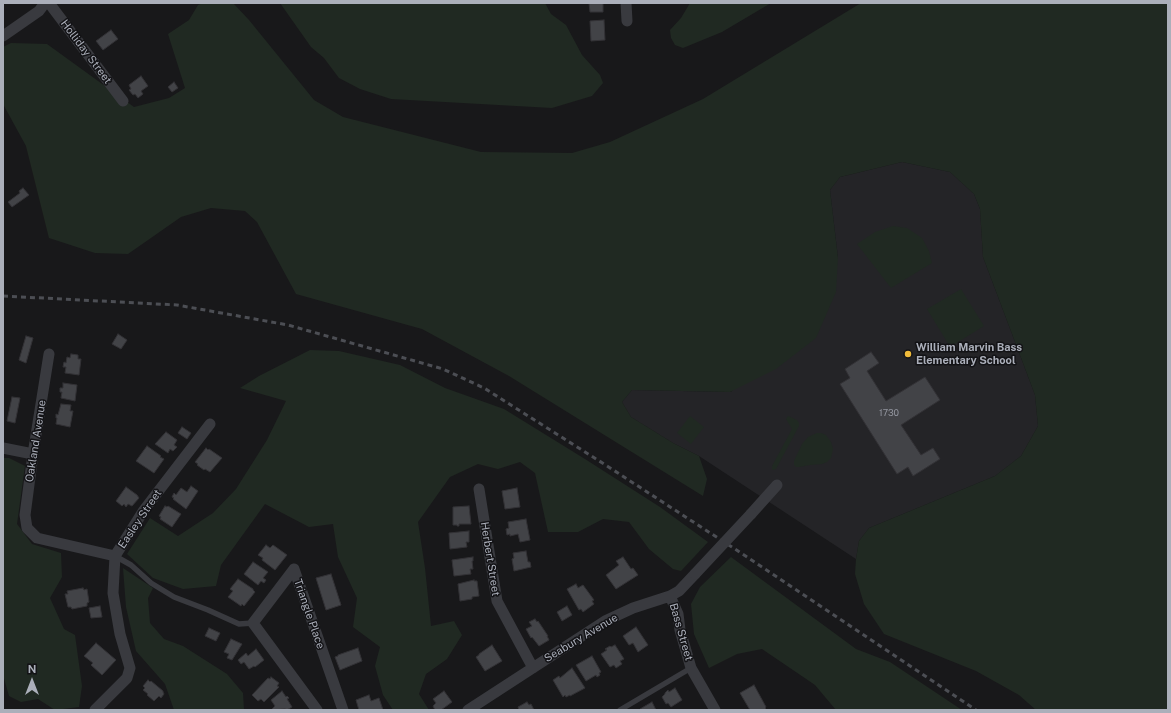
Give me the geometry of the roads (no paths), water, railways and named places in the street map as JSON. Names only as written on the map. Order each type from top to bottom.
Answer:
[{"type":"street","points":[[3,36],[39,11],[45,3]]},
{"type":"street","name":"Holliday Street","points":[[49,3],[123,101]]},
{"type":"street","points":[[626,3],[627,21]]},
{"type":"street","name":"Oakland Avenue","points":[[49,354],[25,515],[27,528],[37,538],[115,556]]},
{"type":"street","name":"Easley Street","points":[[95,710],[126,678],[130,668],[120,634],[113,593],[115,556],[144,510],[210,424]]},
{"type":"street","points":[[3,448],[33,454]]},
{"type":"street","name":"Seabury Avenue","points":[[468,710],[605,621],[633,608],[670,596],[679,591],[777,485]]},
{"type":"street","name":"Herbert Street","points":[[479,489],[497,601],[533,668]]},
{"type":"street","name":"Triangle Place","points":[[254,623],[294,569],[343,710]]},
{"type":"street","name":"Bass Street","points":[[670,596],[678,614],[680,630],[691,668],[715,710]]},
{"type":"street","points":[[254,623],[317,710]]},
{"type":"lane","points":[[115,556],[131,565],[151,583],[174,597],[239,624],[254,623]]},
{"type":"lane","points":[[620,710],[691,668]]},
{"type":"railway","points":[[3,296],[177,305],[288,325],[443,369],[484,388],[604,464],[738,551],[976,710]]},
{"type":"place","name":"William Marvin Bass Elementary School","points":[[908,354]]}]
